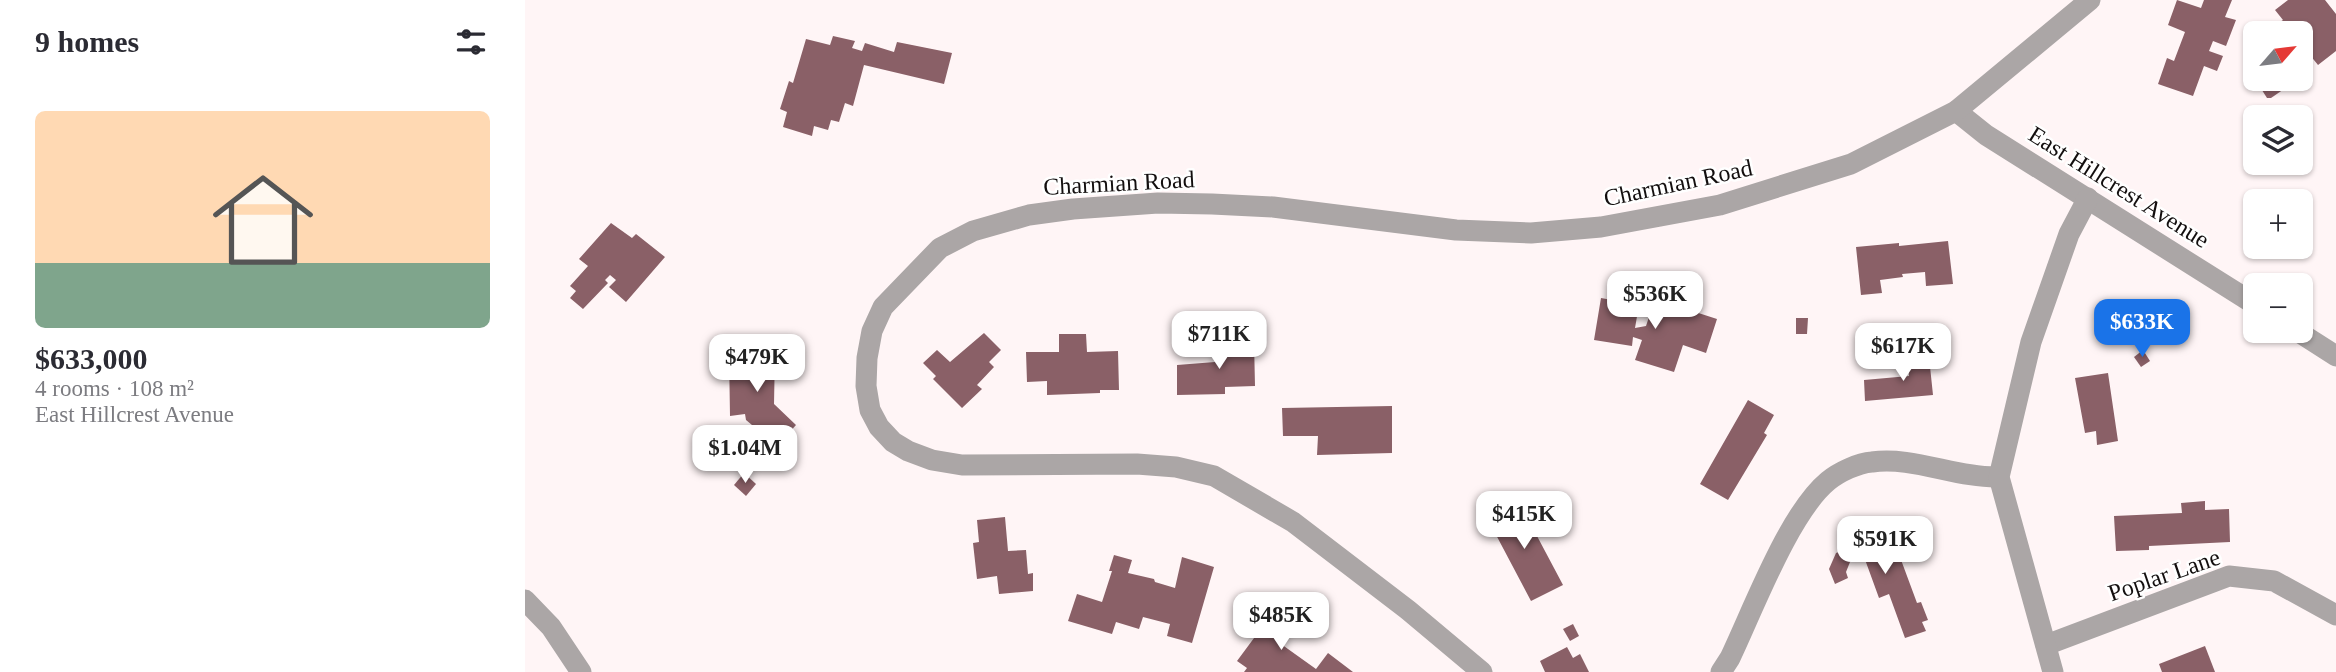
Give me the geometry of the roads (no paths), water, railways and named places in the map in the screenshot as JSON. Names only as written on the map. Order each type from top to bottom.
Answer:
[{"type":"street","name":"Charmian Road","points":[[1482,672],[1408,610],[1293,522],[1214,476],[1176,467],[1137,464],[962,465],[932,460],[908,451],[879,427],[870,410],[866,386],[867,358],[872,331],[883,307],[940,248],[973,231],[1029,215],[1107,205],[1158,202],[1273,207],[1455,230],[1531,233],[1601,227],[1720,205],[1851,164],[1956,111],[2090,0]]},
{"type":"street","name":"East Hillcrest Avenue","points":[[1956,111],[1986,135],[2243,297]]},
{"type":"street","points":[[2053,672],[1999,477],[2031,342],[2069,234],[2088,198]]},
{"type":"street","points":[[2313,341],[2336,356]]},
{"type":"street","points":[[1721,672],[1796,521],[1829,479],[1871,462],[1897,462],[1978,477],[1999,477]]},
{"type":"street","name":"Poplar Lane","points":[[2046,645],[2229,576],[2274,581],[2336,615]]},
{"type":"street","points":[[525,600],[551,627],[581,672]]}]
